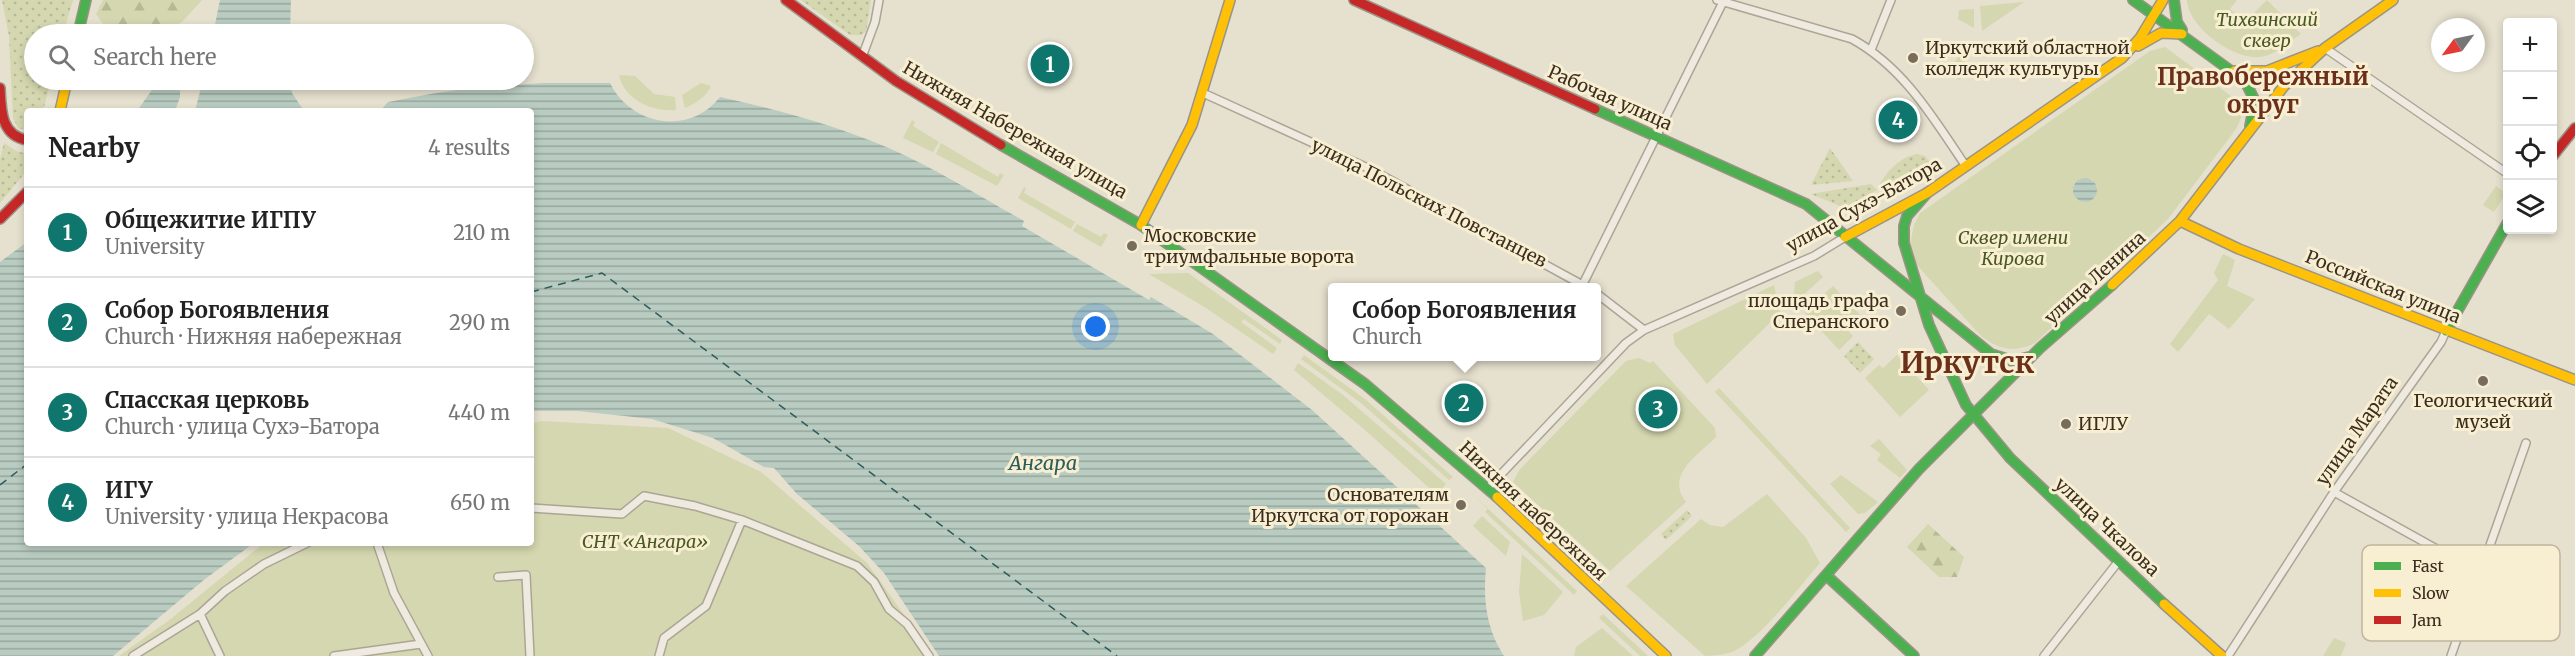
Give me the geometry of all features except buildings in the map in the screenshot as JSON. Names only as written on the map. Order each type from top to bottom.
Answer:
[{"type":"main road","points":[[80,24],[86,0]]},
{"type":"main road","name":"Нижняя Набережная улица","points":[[786,0],[862,57],[975,130],[1141,225]]},
{"type":"main road","points":[[1141,225],[1191,125],[1203,93],[1230,0]]},
{"type":"main road","name":"Рабочая улица","points":[[1354,0],[1806,204],[1916,294],[2003,360],[2013,361],[2034,354]]},
{"type":"main road","points":[[2133,0],[2185,35],[2245,81],[2255,101],[2254,117],[2248,134]]},
{"type":"main road","name":"улица Сухэ-Батора","points":[[1845,237],[1927,193],[2122,58],[2140,38],[2163,0]]},
{"type":"main road","points":[[2174,0],[2177,22],[2185,35]]},
{"type":"main road","name":"улица Ленина","points":[[1755,656],[1827,576],[1846,549],[1919,469],[2034,354],[2139,262],[2180,221],[2284,86],[2325,48],[2393,0]]},
{"type":"main road","points":[[2122,58],[2161,33],[2185,35]]},
{"type":"main road","name":"улица Ленина","points":[[2232,71],[2248,75],[2268,73],[2325,48]]},
{"type":"main road","points":[[0,88],[0,106],[4,124],[9,134],[16,139],[24,140]]},
{"type":"main road","points":[[60,108],[64,90]]},
{"type":"main road","points":[[2557,152],[2575,128]]},
{"type":"main road","points":[[1927,193],[1914,206],[1904,227],[1903,242],[1916,294],[1973,417]]},
{"type":"main road","points":[[0,219],[24,195]]},
{"type":"main road","name":"Российская улица","points":[[2180,221],[2238,249],[2575,380]]},
{"type":"main road","name":"Нижняя набережная","points":[[1141,225],[1328,358]]},
{"type":"main road","name":"улица Марата","points":[[2446,331],[2503,231]]},
{"type":"main road","name":"Нижняя набережная","points":[[1333,361],[1365,384],[1487,489],[1666,656]]},
{"type":"main road","name":"улица Чкалова","points":[[1973,417],[2118,562],[2222,656]]},
{"type":"main road","points":[[1827,576],[1914,656]]},
{"type":"street","points":[[862,57],[875,22],[879,0]]},
{"type":"street","points":[[1586,283],[1721,0],[1852,39],[1871,50],[1924,103],[1965,165]]},
{"type":"street","points":[[1871,50],[1891,0]]},
{"type":"street","points":[[2325,48],[2503,171]]},
{"type":"street","name":"улица Польских Повстанцев","points":[[1203,93],[1370,169],[1579,283]]},
{"type":"street","name":"улица Сухэ-Батора","points":[[1487,489],[1626,343],[1644,330],[1814,256],[1845,237]]},
{"type":"street","points":[[1601,297],[1644,330]]},
{"type":"street","name":"улица Марата","points":[[2228,656],[2334,492],[2441,342],[2446,331]]},
{"type":"street","points":[[2490,545],[2526,443]]},
{"type":"street","points":[[2334,492],[2430,545]]},
{"type":"street","points":[[534,508],[621,514],[644,496],[694,506],[742,520],[857,566],[874,582],[889,609],[907,624],[929,656]]},
{"type":"street","points":[[659,656],[664,638],[706,606],[742,520]]},
{"type":"street","points":[[132,656],[200,614],[225,591],[264,564],[301,546]]},
{"type":"street","points":[[378,546],[394,593],[428,656]]},
{"type":"street","points":[[2044,656],[2118,562]]},
{"type":"street","points":[[498,577],[526,575],[531,656]]},
{"type":"street","points":[[200,614],[220,656]]},
{"type":"street","points":[[2451,656],[2456,641]]},
{"type":"street","points":[[334,656],[421,644]]},
{"type":"green space","points":[[2,0],[73,0],[66,24],[24,24],[24,90],[48,90],[44,108],[24,108],[24,129],[18,128],[13,118],[9,36]]},
{"type":"green space","points":[[103,0],[202,0],[179,24],[103,24],[96,14]]},
{"type":"green space","points":[[801,0],[871,0],[866,31],[861,35],[850,35]]},
{"type":"green space","name":"Тихвинский сквер","points":[[2187,0],[2237,0],[2230,9],[2245,22],[2267,0],[2301,34],[2279,50],[2265,56],[2242,55],[2216,42],[2205,32],[2196,22]]},
{"type":"green space","points":[[2024,2],[1982,31],[1980,6]]},
{"type":"green space","points":[[1974,9],[1974,28],[1958,19],[1959,10]]},
{"type":"green space","name":"Сквер имени Кирова","points":[[2165,47],[2235,99],[2242,114],[2236,129],[2168,219],[2035,343],[2014,349],[1994,344],[1981,336],[1916,264],[1910,245],[1914,225],[1920,213],[2150,51]],"holes":[[[2080,179],[2092,179],[2097,186],[2083,202],[2076,199],[2074,184]]]},
{"type":"green space","points":[[1961,53],[1967,59],[1956,74],[1961,78],[1959,80],[1947,72]]},
{"type":"green space","points":[[619,75],[635,76],[654,94],[675,97],[676,110],[658,109],[641,103],[627,91]]},
{"type":"green space","points":[[701,83],[711,86],[700,99],[685,108],[682,95]]},
{"type":"green space","points":[[912,120],[915,122],[913,126],[939,142],[933,152],[903,138]]},
{"type":"green space","points":[[4,143],[18,152],[24,153],[24,174],[0,203],[0,159]]},
{"type":"green space","points":[[941,143],[998,177],[1000,173],[1004,175],[997,186],[936,154]]},
{"type":"green space","points":[[1830,148],[1853,181],[1811,185]]},
{"type":"green space","points":[[1917,154],[1925,156],[1930,162],[1914,172],[1916,176],[1888,194],[1882,193],[1878,187],[1889,171],[1905,158]]},
{"type":"green space","points":[[1871,184],[1877,190],[1845,208],[1811,194]]},
{"type":"green space","points":[[2496,186],[2503,191],[2503,198],[2494,212],[2483,205]]},
{"type":"green space","points":[[1024,187],[1026,188],[1024,193],[1075,222],[1071,229],[1018,198]]},
{"type":"green space","points":[[1077,224],[1101,237],[1104,233],[1108,235],[1101,247],[1073,231]]},
{"type":"green space","points":[[2223,254],[2235,260],[2227,286],[2255,299],[2229,329],[2209,314],[2178,352],[2170,344],[2218,280],[2214,273]]},
{"type":"green space","points":[[1818,271],[1823,277],[1801,297],[1794,296],[1795,282]]},
{"type":"green space","points":[[1188,273],[1282,340],[1280,344],[1244,319],[1241,322],[1277,348],[1273,354],[1206,308],[1149,274]]},
{"type":"green space","points":[[1774,285],[1780,313],[1707,384],[1675,345],[1673,334]]},
{"type":"green space","points":[[1833,286],[1864,319],[1849,332],[1853,336],[1839,350],[1804,312]]},
{"type":"green space","points":[[1858,342],[1874,359],[1860,373],[1844,356]]},
{"type":"green space","points":[[1304,355],[1365,399],[1453,477],[1449,480],[1361,403],[1301,359]]},
{"type":"green space","points":[[1897,355],[1929,390],[1900,417],[1865,378],[1879,365],[1883,368]]},
{"type":"green space","points":[[1639,358],[1650,363],[1653,361],[1715,428],[1716,437],[1686,466],[1681,475],[1680,492],[1686,502],[1610,571],[1513,482],[1520,469],[1626,361]]},
{"type":"green space","points":[[1298,363],[1343,395],[1446,484],[1437,495],[1294,370]]},
{"type":"green space","points":[[1719,388],[1850,528],[1846,532],[1715,392]]},
{"type":"green space","name":"СНТ «Ангара»","points":[[534,422],[668,428],[761,472],[867,563],[920,637],[928,656],[119,656],[172,618],[260,546],[534,546]]},
{"type":"green space","points":[[1879,439],[1907,470],[1900,478],[1877,460],[1881,454],[1870,446]]},
{"type":"green space","points":[[1841,475],[1878,502],[1865,513],[1858,514],[1830,484]]},
{"type":"green space","points":[[1767,494],[1806,538],[1820,563],[1770,622],[1747,643],[1729,653],[1705,656],[1626,586],[1701,519],[1710,525],[1723,527]]},
{"type":"green space","points":[[1488,508],[1577,591],[1574,595],[1485,512]]},
{"type":"green space","points":[[1687,510],[1692,516],[1666,540],[1661,534]]},
{"type":"green space","points":[[1482,516],[1510,542],[1506,556],[1473,526]]},
{"type":"green space","points":[[1928,524],[1964,557],[1957,577],[1939,577],[1907,547]]},
{"type":"green space","points":[[1522,554],[1563,592],[1544,615],[1523,621],[1519,592]]},
{"type":"green space","points":[[1603,614],[1648,656],[1640,656],[1599,618]]},
{"type":"green space","points":[[1602,628],[1633,656],[1574,656],[1576,647]]},
{"type":"green space","points":[[2334,638],[2346,643],[2341,656],[2323,656]]},
{"type":"water","points":[[220,0],[291,0],[290,24],[215,24]]},
{"type":"water","name":"Ангара","points":[[610,83],[620,98],[632,109],[646,117],[662,121],[678,121],[693,117],[708,109],[720,97],[791,114],[837,128],[904,155],[1024,221],[1022,226],[1149,300],[1151,297],[1213,334],[1312,410],[1486,568],[1487,614],[1493,635],[1504,656],[939,656],[884,573],[859,546],[797,494],[774,468],[764,467],[713,438],[652,419],[578,411],[534,411],[534,108],[383,108],[388,102],[457,90],[534,90],[534,84]]},
{"type":"water","points":[[152,90],[180,90],[176,108],[139,108]]},
{"type":"water","points":[[200,90],[291,90],[302,108],[196,108]]},
{"type":"water","points":[[2085,178],[2094,181],[2097,190],[2094,199],[2085,202],[2076,199],[2073,190],[2076,181]]},
{"type":"water","points":[[24,244],[24,546],[250,546],[205,579],[113,656],[0,656],[0,262]]},
{"type":"ferry route","points":[[534,291],[602,273],[1117,656]]},
{"type":"ferry route","points":[[0,485],[24,466]]},
{"type":"traffic: fast","points":[[80,24],[86,0]]},
{"type":"traffic: fast","points":[[2133,0],[2245,81],[2255,101],[2250,126]]},
{"type":"traffic: fast","points":[[2174,0],[2177,22],[2182,30]]},
{"type":"traffic: fast","points":[[1595,109],[1806,204],[1991,354],[2013,361],[2029,357]]},
{"type":"traffic: fast","points":[[1001,145],[1141,225],[1328,358]]},
{"type":"traffic: fast","points":[[1927,193],[1907,216],[1904,226],[1904,243],[1929,325],[1966,405],[2010,458],[2164,604]]},
{"type":"traffic: fast","points":[[2446,331],[2503,231]]},
{"type":"traffic: fast","points":[[1755,656],[1919,469],[2040,348],[2112,285]]},
{"type":"traffic: fast","points":[[1333,361],[1365,384],[1497,497]]},
{"type":"traffic: fast","points":[[1827,576],[1914,656]]},
{"type":"traffic: slow","points":[[1141,225],[1192,125],[1230,0]]},
{"type":"traffic: slow","points":[[1845,237],[1927,193],[2122,58],[2140,38],[2163,0]]},
{"type":"traffic: slow","points":[[2112,285],[2180,221],[2284,86],[2325,48],[2393,0]]},
{"type":"traffic: slow","points":[[2138,46],[2161,33],[2182,34]]},
{"type":"traffic: slow","points":[[2234,71],[2267,71],[2318,51]]},
{"type":"traffic: slow","points":[[61,108],[65,90]]},
{"type":"traffic: slow","points":[[2180,221],[2239,249],[2575,380]]},
{"type":"traffic: slow","points":[[1497,497],[1666,656]]},
{"type":"traffic: slow","points":[[2164,604],[2222,656]]},
{"type":"traffic: jam","points":[[786,0],[896,81],[1001,145]]},
{"type":"traffic: jam","points":[[1354,0],[1595,109]]},
{"type":"traffic: jam","points":[[0,88],[2,113],[7,128],[18,138],[24,139]]},
{"type":"traffic: jam","points":[[2557,151],[2575,128]]},
{"type":"traffic: jam","points":[[0,219],[24,195]]},
{"type":"place","name":"Иркутский областной колледж культуры","points":[[1913,58]]},
{"type":"place","name":"Общежитие ИГПУ","points":[[1050,64]]},
{"type":"place","name":"ИГУ","points":[[1898,120]]},
{"type":"place","name":"Московские триумфальные ворота","points":[[1132,246]]},
{"type":"place","name":"площадь графа Сперанского","points":[[1901,311]]},
{"type":"place","name":"Геологический музей","points":[[2483,381]]},
{"type":"place","name":"Собор Богоявления","points":[[1464,403]]},
{"type":"place","name":"Спасская церковь","points":[[1658,409]]},
{"type":"place","name":"ИГЛУ","points":[[2066,424]]},
{"type":"place","name":"Основателям Иркутска от горожан","points":[[1461,505]]},
{"type":"district","name":"Правобережный округ","points":[[2263,91]]},
{"type":"district","name":"Иркутск","points":[[1967,363]]}]
